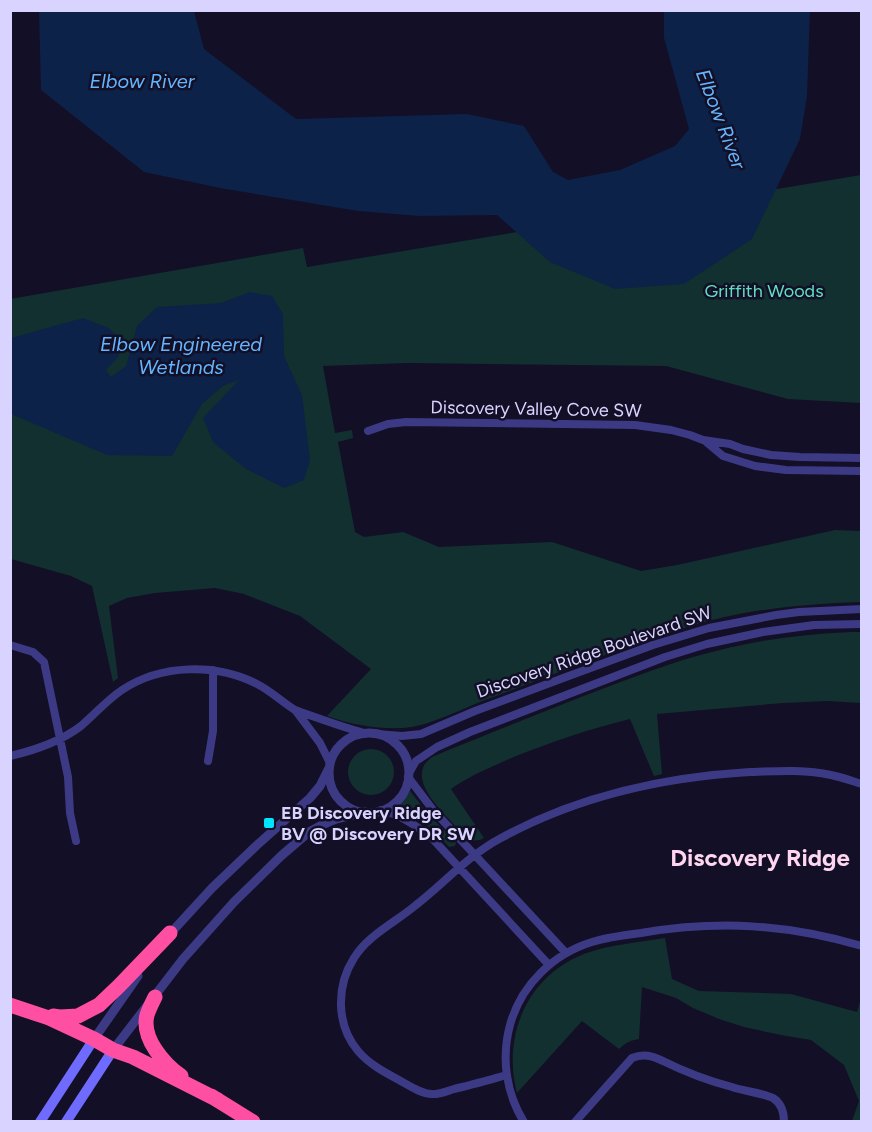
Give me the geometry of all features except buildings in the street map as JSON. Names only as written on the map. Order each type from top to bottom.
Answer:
[{"type":"highway","points":[[12,1005],[60,1017],[86,1013],[119,987],[170,933]]},
{"type":"highway","points":[[155,997],[146,1024],[155,1049],[174,1071],[253,1122]]},
{"type":"highway","points":[[12,1005],[49,1018],[218,1100]]},
{"type":"main road","points":[[40,1122],[94,1039]]},
{"type":"main road","points":[[66,1122],[113,1050]]},
{"type":"street","name":"Discovery Valley Cove SW","points":[[368,431],[388,424],[406,422],[635,424],[670,430],[771,455],[861,458]]},
{"type":"street","name":"Discovery Valley Cove SW","points":[[703,440],[723,456],[755,466],[786,470],[861,471]]},
{"type":"street","name":"Discovery Ridge Boulevard SW","points":[[377,734],[402,736],[421,734],[475,711],[653,645],[709,628],[799,612],[861,609]]},
{"type":"street","name":"Discovery Ridge Boulevard SW","points":[[409,775],[416,761],[438,747],[490,724],[665,657],[707,644],[763,632],[814,625],[861,624]]},
{"type":"street","points":[[10,645],[33,652],[44,663],[68,777],[70,813],[76,841]]},
{"type":"street","points":[[208,760],[213,731],[213,670]]},
{"type":"street","points":[[10,756],[60,739],[82,725],[109,700],[136,682],[173,671],[213,670],[251,681],[295,710],[320,742],[330,765],[329,777],[335,794],[349,807],[366,812]]},
{"type":"street","points":[[295,710],[364,733],[377,734],[390,739],[400,748],[406,760],[409,775],[433,810],[566,953]]},
{"type":"street","points":[[94,1039],[130,985],[170,933],[212,888],[310,798],[320,786],[342,743],[364,733]]},
{"type":"street","points":[[507,1076],[434,1094],[426,1093],[371,1063],[354,1046],[344,1023],[341,1003],[342,987],[348,968],[357,953],[475,855],[532,822],[568,807],[619,791],[710,775],[769,771],[809,772],[832,775],[861,784]]},
{"type":"street","points":[[113,1050],[183,959],[234,902],[281,856],[309,832],[324,824],[336,819],[381,810],[397,801],[409,775]]},
{"type":"street","points":[[381,810],[414,824],[430,836],[552,962]]},
{"type":"street","points":[[524,1122],[514,1102],[507,1076],[508,1035],[516,1008],[532,982],[552,962],[566,953],[599,940],[664,929],[712,925],[781,928],[816,934],[861,946]]},
{"type":"street","points":[[575,1122],[632,1058],[643,1055],[730,1087],[772,1098],[781,1106],[784,1122]]},
{"type":"green space","name":"Griffith Woods","points":[[861,175],[861,403],[788,399],[666,366],[408,363],[323,366],[335,433],[352,430],[353,438],[338,442],[355,532],[364,537],[403,532],[439,547],[552,542],[641,571],[835,530],[861,531],[861,602],[775,608],[711,620],[613,652],[433,721],[412,727],[384,728],[355,724],[327,716],[371,669],[300,616],[244,594],[215,588],[155,593],[127,598],[109,606],[118,678],[113,682],[92,586],[71,576],[11,559],[10,299],[303,248],[307,267]]},
{"type":"green space","points":[[861,632],[861,703],[828,701],[783,703],[657,714],[662,774],[654,776],[630,719],[554,742],[487,769],[451,789],[484,838],[480,840],[470,841],[438,807],[425,787],[422,777],[423,768],[432,757],[650,671],[702,654],[752,643]]},
{"type":"green space","points":[[371,749],[387,756],[394,772],[387,788],[371,795],[355,788],[348,772],[355,756]]},
{"type":"green space","points":[[410,791],[429,815],[455,841],[455,846],[449,847],[425,824],[396,807]]},
{"type":"green space","points":[[665,938],[672,979],[699,991],[791,994],[857,1012],[861,998],[861,1121],[852,1121],[859,1101],[844,1065],[811,1040],[744,1027],[693,1008],[676,998],[642,987],[639,1039],[628,1042],[619,1049],[582,1021],[517,1093],[513,1072],[513,1050],[517,1030],[524,1010],[547,977],[564,964],[593,951]]},
{"type":"water","name":"Elbow River","points":[[39,11],[194,11],[204,49],[296,119],[467,114],[524,126],[553,172],[568,180],[620,170],[675,146],[689,129],[664,38],[664,11],[810,11],[807,96],[800,139],[752,239],[684,284],[615,289],[550,262],[497,215],[419,216],[358,211],[220,188],[144,172],[41,90]]},
{"type":"water","name":"Elbow Engineered Wetlands","points":[[250,292],[272,296],[283,314],[284,356],[302,395],[310,460],[304,480],[284,488],[246,469],[213,442],[203,418],[239,380],[223,386],[202,404],[172,456],[107,455],[11,414],[11,338],[83,318],[109,328],[117,337],[119,356],[106,370],[111,377],[126,366],[137,326],[157,307],[221,303]]},
{"type":"place","name":"EB Discovery Ridge BV @ Discovery DR SW","points":[[269,823]]},
{"type":"district","name":"Discovery Ridge","points":[[760,858]]}]
